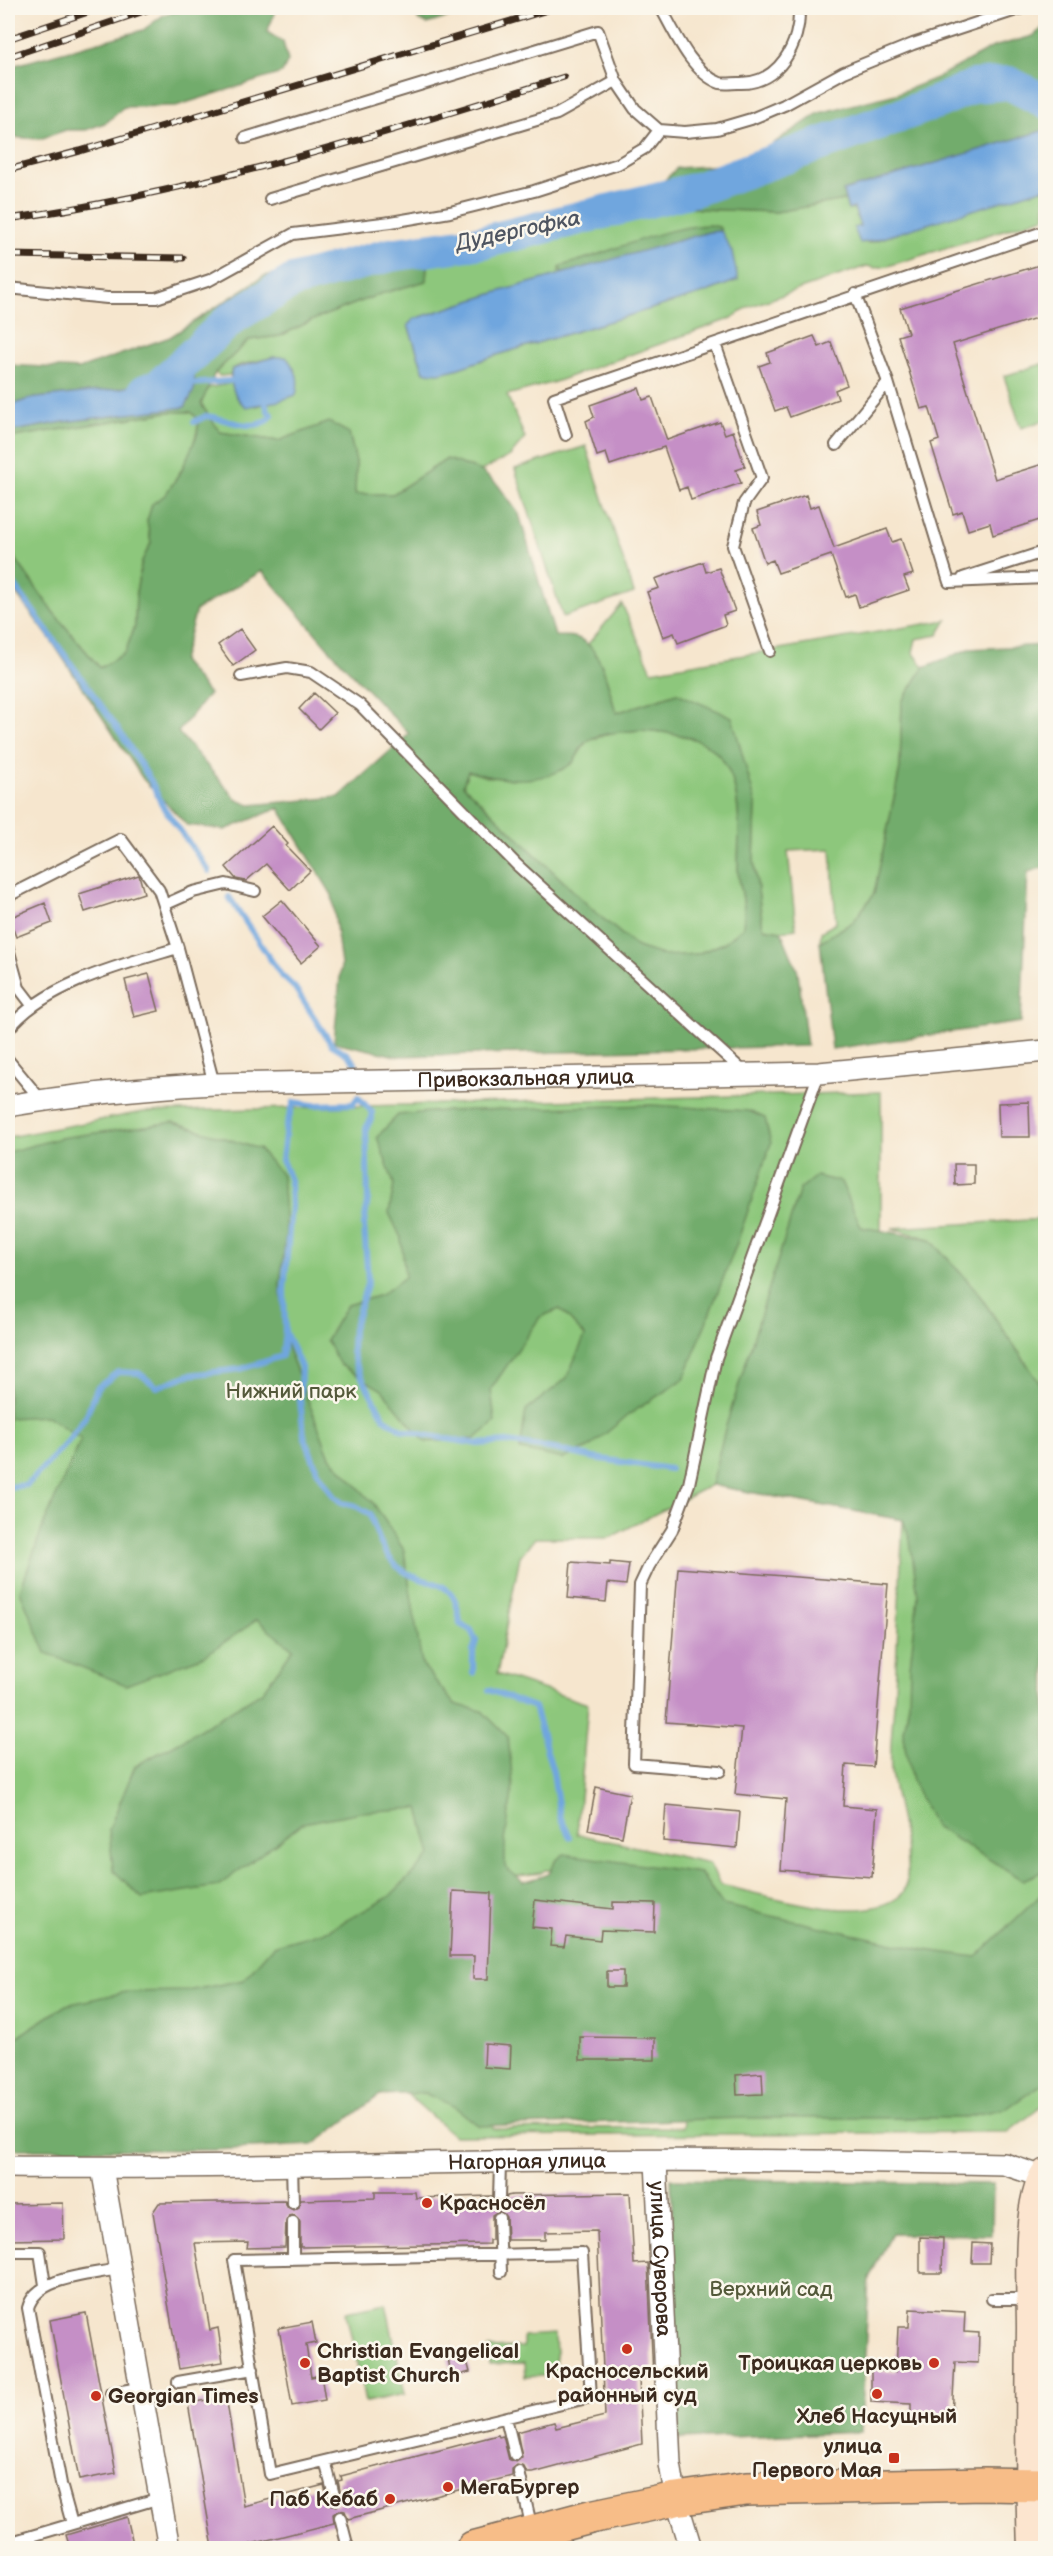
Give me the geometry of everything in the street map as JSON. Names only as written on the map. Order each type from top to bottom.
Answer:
[{"type":"main road","points":[[1033,2548],[1039,2485],[1032,2299],[1035,2203],[1044,2175]]},
{"type":"main road","points":[[472,2548],[590,2517],[676,2499],[746,2489],[1039,2485]]},
{"type":"street","name":"Привокзальная улица","points":[[8,1106],[41,1100],[158,1087],[214,1084],[819,1072],[1046,1051]]},
{"type":"street","name":"Нагорная улица","points":[[8,2167],[102,2168],[656,2161],[1004,2164],[1044,2175]]},
{"type":"street","name":"улица Суворова","points":[[656,2161],[670,2464],[676,2499],[691,2548]]},
{"type":"street","points":[[102,2168],[169,2548]]},
{"type":"lane","points":[[662,8],[696,66],[720,82],[747,84],[774,73],[790,54],[800,25],[799,8]]},
{"type":"lane","points":[[245,138],[598,31],[616,81],[635,109],[659,130],[685,132],[717,129],[751,119],[784,105],[844,72],[924,40],[1022,8]]},
{"type":"lane","points":[[270,199],[557,114],[616,81]]},
{"type":"lane","points":[[8,288],[107,298],[156,298],[186,290],[210,280],[293,234],[450,212],[534,191],[618,164],[645,148],[659,130]]},
{"type":"lane","points":[[566,435],[554,398],[1046,231]]},
{"type":"lane","points":[[855,294],[888,382],[949,582]]},
{"type":"lane","points":[[715,344],[762,478],[744,503],[733,546],[770,651]]},
{"type":"lane","points":[[836,445],[888,382]]},
{"type":"lane","points":[[949,582],[1046,551]]},
{"type":"lane","points":[[949,582],[1046,578]]},
{"type":"lane","points":[[241,676],[287,668],[311,672],[360,705],[516,865],[746,1074]]},
{"type":"lane","points":[[8,896],[121,839],[159,890],[178,948],[214,1084]]},
{"type":"lane","points":[[164,905],[193,892],[226,884],[255,891]]},
{"type":"lane","points":[[8,948],[19,988],[32,1005]]},
{"type":"lane","points":[[8,1030],[32,1005],[104,970],[178,948]]},
{"type":"lane","points":[[8,1060],[41,1100]]},
{"type":"lane","points":[[720,1771],[634,1764],[640,1585],[672,1530],[689,1484],[716,1358],[819,1072]]},
{"type":"lane","points":[[499,2199],[500,2163]]},
{"type":"lane","points":[[292,2165],[293,2203]]},
{"type":"lane","points":[[499,2218],[501,2272]]},
{"type":"lane","points":[[293,2222],[293,2259]]},
{"type":"lane","points":[[8,2252],[40,2252],[45,2285]]},
{"type":"lane","points":[[582,2253],[591,2397],[270,2474],[234,2260],[293,2259],[582,2253]]},
{"type":"lane","points":[[72,2524],[61,2484],[28,2308],[35,2292],[45,2285],[118,2269]]},
{"type":"lane","points":[[992,2299],[1032,2299]]},
{"type":"lane","points":[[178,2382],[253,2369]]},
{"type":"lane","points":[[111,2393],[140,2388]]},
{"type":"lane","points":[[506,2418],[515,2455]]},
{"type":"lane","points":[[326,2461],[335,2499]]},
{"type":"lane","points":[[519,2472],[533,2532]]},
{"type":"lane","points":[[8,2543],[160,2498]]},
{"type":"lane","points":[[340,2517],[348,2548]]},
{"type":"green space","points":[[196,8],[277,8],[267,32],[283,42],[288,61],[282,73],[176,106],[124,107],[107,122],[86,130],[66,130],[40,139],[8,137],[8,67],[143,30],[165,14]]},
{"type":"green space","points":[[421,8],[478,8],[427,24],[419,21],[415,13]]},
{"type":"green space","points":[[1045,26],[1045,130],[843,191],[845,200],[776,212],[700,209],[666,202],[655,190],[677,168],[723,165],[771,145],[819,113],[896,94],[936,78],[993,47],[1033,36]]},
{"type":"green space","points":[[1045,188],[1045,217],[888,266],[875,268],[867,266],[748,307],[732,318],[555,382],[507,395],[525,438],[510,456],[481,471],[447,459],[393,494],[355,494],[356,462],[349,433],[329,423],[278,441],[219,432],[201,404],[208,388],[232,383],[239,401],[257,406],[296,395],[274,357],[240,365],[232,369],[230,375],[220,376],[215,373],[249,340],[280,336],[315,319],[380,294],[426,281],[427,265],[453,256],[482,253],[583,231],[606,220],[682,205],[700,209],[776,212],[845,200],[848,210],[854,208],[860,226],[860,242],[870,243],[929,222]],"holes":[[[697,226],[719,227],[738,280],[704,293],[456,369],[424,372],[408,325],[569,273],[559,271],[561,266]]]},
{"type":"green space","points":[[709,225],[719,227],[721,231],[709,232],[569,273],[559,271],[561,266],[653,236]]},
{"type":"green space","points":[[418,244],[427,265],[426,281],[380,294],[315,319],[280,336],[249,340],[215,373],[201,404],[220,432],[278,441],[329,422],[349,433],[356,462],[355,494],[393,494],[447,459],[481,471],[498,485],[519,514],[555,636],[574,637],[584,641],[591,648],[603,669],[616,713],[677,693],[732,717],[756,804],[754,860],[763,928],[781,931],[798,972],[807,1046],[396,1056],[334,1042],[341,965],[332,895],[279,808],[225,830],[187,825],[143,779],[51,640],[8,583],[8,548],[53,612],[100,668],[125,653],[135,626],[136,592],[142,561],[151,543],[147,521],[152,504],[165,495],[181,472],[197,435],[199,420],[191,412],[168,412],[8,438],[8,432],[63,422],[185,407],[190,398],[176,362],[160,376],[139,384],[117,389],[29,399],[8,407],[8,365],[79,369],[170,337],[264,276]],"holes":[[[262,571],[329,649],[409,734],[339,797],[250,805],[237,800],[178,732],[209,694],[182,661],[196,610]],[[640,730],[680,735],[703,743],[717,753],[733,781],[737,798],[738,868],[744,907],[743,927],[724,943],[697,954],[665,956],[637,947],[595,912],[463,785],[468,771],[507,779],[534,778],[560,771],[571,764],[586,742],[598,736]]]},
{"type":"green space","points":[[1045,363],[1045,420],[1021,428],[1004,376]]},
{"type":"green space","points":[[168,412],[191,412],[199,420],[196,434],[186,461],[147,521],[151,543],[142,561],[136,592],[135,626],[125,653],[100,668],[53,612],[8,548],[8,438]]},
{"type":"green space","points":[[586,446],[634,593],[563,617],[515,469]]},
{"type":"green space","points":[[622,604],[652,671],[947,620],[938,635],[916,639],[913,652],[924,667],[902,702],[900,769],[874,894],[853,922],[820,942],[821,932],[836,923],[831,849],[788,851],[796,929],[781,931],[763,928],[754,860],[756,804],[677,693],[616,713],[603,667],[588,644]]},
{"type":"green space","points":[[1045,645],[1045,867],[1028,872],[1021,1022],[832,1049],[820,942],[853,922],[874,894],[900,769],[902,702],[924,667],[969,649]]},
{"type":"green space","points":[[640,730],[680,735],[703,743],[717,753],[733,781],[737,798],[738,872],[744,907],[744,927],[724,943],[697,954],[665,957],[637,947],[595,912],[463,785],[468,771],[487,777],[572,764],[586,742],[610,733]]},
{"type":"green space","name":"Нижний парк","points":[[881,1092],[881,1253],[1029,1367],[975,1289],[930,1239],[892,1228],[1045,1219],[1045,2104],[1008,2132],[454,2136],[399,2087],[8,2131],[8,1137],[143,1112]],"holes":[[[711,1485],[903,1520],[891,1771],[904,1836],[907,1872],[906,1886],[901,1895],[884,1904],[863,1909],[839,1909],[787,1901],[720,1885],[709,1863],[577,1834],[588,1704],[497,1674],[520,1556],[535,1538],[609,1538]],[[545,1870],[630,1876],[704,1877],[706,1902],[697,2046],[683,2127],[493,2129],[480,2005],[490,1880],[541,1873]]]},
{"type":"green space","points":[[651,1105],[749,1111],[765,1118],[771,1143],[737,1243],[684,1379],[628,1415],[588,1448],[563,1459],[520,1450],[526,1410],[566,1379],[585,1336],[560,1309],[540,1317],[491,1389],[495,1422],[475,1439],[425,1442],[382,1390],[340,1365],[326,1340],[347,1305],[381,1295],[405,1277],[401,1238],[389,1213],[394,1184],[377,1137],[398,1115],[442,1111]]},
{"type":"green space","points":[[174,1122],[259,1149],[282,1175],[286,1232],[280,1285],[287,1346],[330,1457],[374,1504],[404,1550],[422,1664],[454,1704],[482,1711],[508,1737],[513,1785],[505,1841],[505,1867],[523,1882],[549,1874],[555,1861],[564,1854],[700,1873],[723,1905],[925,1950],[976,1957],[1045,1891],[1045,2082],[1007,2108],[960,2118],[744,2118],[479,2126],[455,2107],[424,2093],[380,2095],[313,2145],[211,2150],[8,2149],[8,2041],[66,2005],[126,1992],[187,1991],[243,1980],[273,1946],[329,1930],[389,1897],[431,1855],[419,1808],[361,1812],[303,1823],[218,1886],[142,1898],[113,1870],[109,1829],[135,1766],[262,1692],[293,1649],[257,1620],[204,1656],[126,1685],[46,1653],[20,1591],[43,1526],[81,1439],[47,1416],[8,1418],[8,1152],[60,1138]]},
{"type":"green space","points":[[816,1176],[841,1182],[861,1227],[930,1239],[975,1289],[1041,1385],[1045,1385],[1046,1870],[1023,1880],[934,1826],[912,1781],[903,1737],[909,1703],[910,1666],[918,1596],[910,1540],[903,1520],[711,1485],[725,1429],[800,1189]]},
{"type":"green space","name":"Верхний сад","points":[[671,2179],[993,2184],[992,2235],[892,2234],[869,2278],[861,2432],[679,2439]]},
{"type":"green space","points":[[386,2304],[405,2394],[365,2402],[346,2312]]},
{"type":"green space","points":[[555,2334],[557,2375],[525,2377],[524,2363],[489,2364],[488,2348],[523,2347],[523,2336]]},
{"type":"water","points":[[1045,130],[1045,188],[860,243],[854,228],[860,226],[854,208],[848,210],[843,191]]},
{"type":"water","points":[[721,231],[732,252],[738,280],[704,293],[456,369],[439,373],[424,372],[408,325],[414,319],[501,291],[709,232]]},
{"type":"water","points":[[274,357],[286,357],[293,366],[298,384],[296,395],[279,401],[246,407],[233,390],[232,369]]},
{"type":"water","points":[[176,362],[188,364],[195,382],[194,390],[185,407],[63,422],[8,432],[8,407],[28,399],[117,389],[139,384],[160,376]]},
{"type":"building","points":[[1046,263],[1046,315],[953,344],[995,479],[1046,463],[1046,518],[993,535],[990,523],[968,530],[962,511],[953,514],[931,443],[939,440],[929,407],[921,409],[898,336],[908,333],[900,308]]},
{"type":"building","points":[[814,336],[819,347],[831,342],[847,385],[835,390],[838,399],[790,417],[786,407],[775,411],[759,366],[770,362],[767,353]]},
{"type":"building","points":[[639,388],[643,400],[652,397],[667,440],[720,422],[725,434],[733,431],[745,467],[736,470],[741,483],[691,500],[687,487],[679,490],[664,447],[610,465],[606,453],[597,456],[586,421],[594,417],[590,405]]},
{"type":"building","points":[[806,495],[810,508],[819,505],[834,548],[887,529],[892,542],[901,539],[913,574],[904,577],[909,590],[859,607],[855,594],[846,597],[831,555],[778,573],[773,560],[765,563],[753,528],[761,525],[757,512]]},
{"type":"building","points":[[703,562],[706,572],[719,568],[735,611],[723,615],[726,625],[678,643],[674,633],[663,637],[647,592],[659,588],[655,579]]},
{"type":"building","points":[[240,629],[255,650],[233,666],[218,645]]},
{"type":"building","points":[[314,693],[335,713],[319,729],[299,709]]},
{"type":"building","points":[[272,826],[288,844],[286,846],[310,871],[290,890],[266,864],[246,881],[236,879],[226,867]]},
{"type":"building","points":[[139,875],[144,893],[85,912],[79,894]]},
{"type":"building","points":[[282,900],[321,946],[301,963],[262,916]]},
{"type":"building","points":[[45,903],[52,923],[16,937],[9,918]]},
{"type":"building","points":[[149,974],[159,1011],[134,1017],[125,980]]},
{"type":"building","points":[[1029,1102],[1030,1137],[999,1137],[998,1103]]},
{"type":"building","points":[[954,1164],[974,1164],[974,1184],[955,1185]]},
{"type":"building","points":[[571,1562],[629,1564],[626,1585],[608,1583],[606,1602],[568,1598]]},
{"type":"building","points":[[678,1568],[888,1584],[873,1767],[846,1765],[843,1806],[877,1809],[872,1877],[781,1870],[786,1799],[735,1794],[742,1728],[666,1722]]},
{"type":"building","points":[[596,1787],[630,1794],[622,1837],[588,1830]]},
{"type":"building","points":[[666,1805],[740,1812],[737,1848],[663,1841]]},
{"type":"building","points":[[453,1891],[491,1893],[488,1979],[473,1979],[474,1956],[450,1956]]},
{"type":"building","points":[[535,1900],[613,1909],[613,1902],[655,1903],[654,1932],[601,1930],[600,1940],[566,1936],[564,1947],[550,1946],[552,1929],[532,1927]]},
{"type":"building","points":[[607,1971],[623,1971],[623,1987],[607,1987]]},
{"type":"building","points":[[580,2037],[655,2038],[655,2060],[580,2060]]},
{"type":"building","points":[[485,2044],[511,2046],[510,2069],[484,2067]]},
{"type":"building","points":[[762,2073],[763,2094],[737,2095],[736,2075]]},
{"type":"building","points":[[375,2192],[415,2192],[416,2198],[492,2196],[493,2203],[499,2206],[505,2203],[507,2196],[512,2195],[630,2193],[634,2264],[648,2263],[653,2377],[639,2378],[642,2444],[533,2473],[527,2473],[524,2467],[517,2465],[512,2469],[512,2476],[348,2519],[345,2511],[339,2510],[333,2514],[334,2523],[236,2548],[213,2548],[188,2403],[226,2397],[244,2506],[324,2485],[329,2504],[337,2506],[342,2500],[338,2481],[342,2480],[341,2476],[498,2435],[503,2436],[509,2460],[516,2462],[522,2457],[517,2432],[554,2422],[556,2428],[605,2416],[597,2231],[545,2232],[545,2240],[507,2240],[506,2217],[499,2211],[492,2215],[492,2240],[489,2240],[489,2244],[300,2247],[300,2221],[294,2215],[289,2216],[286,2221],[285,2247],[247,2248],[248,2242],[195,2243],[210,2330],[218,2328],[223,2362],[179,2369],[153,2212],[159,2203],[285,2201],[287,2207],[294,2210],[299,2207],[300,2200],[375,2198]]},
{"type":"building","points":[[63,2203],[64,2239],[8,2240],[8,2204]]},
{"type":"building","points":[[920,2237],[943,2238],[942,2273],[920,2273]]},
{"type":"building","points":[[973,2243],[990,2244],[989,2263],[972,2263]]},
{"type":"building","name":"Троицкая церковь","points":[[910,2309],[965,2312],[964,2332],[979,2333],[978,2363],[955,2362],[952,2416],[911,2414],[911,2404],[871,2402],[871,2370],[896,2372],[898,2327],[909,2327]]},
{"type":"building","points":[[86,2313],[116,2473],[79,2480],[50,2320]]},
{"type":"building","points":[[312,2322],[316,2343],[306,2345],[311,2377],[321,2375],[325,2400],[292,2406],[279,2328]]},
{"type":"building","points":[[465,2354],[470,2372],[452,2377],[448,2359]]},
{"type":"building","points":[[127,2517],[134,2548],[70,2548],[66,2535]]},
{"type":"waterway","name":"Дудергофка","points":[[145,391],[159,386],[232,318],[293,281],[390,255],[483,242],[697,189],[940,101],[974,86],[1009,83],[1046,102]]},
{"type":"waterway","points":[[190,384],[240,380]]},
{"type":"waterway","points":[[194,422],[206,416],[241,424],[259,424],[272,415],[265,402]]},
{"type":"waterway","points":[[8,576],[120,732],[151,781],[162,805],[209,871]]},
{"type":"waterway","points":[[229,897],[281,975],[295,988],[332,1045],[347,1054],[355,1063],[357,1071]]},
{"type":"waterway","points":[[8,1487],[27,1485],[70,1439],[87,1414],[97,1388],[118,1372],[139,1373],[157,1387],[188,1375],[241,1369],[282,1356],[285,1332],[284,1290],[291,1206],[290,1180],[282,1160],[286,1127],[294,1102],[313,1105],[353,1104],[358,1097],[372,1112],[372,1118],[366,1128],[368,1198],[364,1225],[368,1281],[353,1329],[352,1351],[356,1366],[384,1418],[403,1430],[430,1436],[478,1444],[507,1442],[670,1469]]},
{"type":"waterway","points":[[285,1332],[301,1367],[300,1400],[304,1435],[317,1470],[333,1495],[342,1503],[356,1506],[370,1514],[384,1550],[398,1567],[420,1579],[447,1589],[453,1596],[460,1624],[471,1630],[476,1641],[473,1651],[473,1673]]},
{"type":"waterway","points":[[489,1690],[534,1707],[553,1772],[560,1817],[570,1837]]},
{"type":"railway","points":[[8,39],[100,8]]},
{"type":"railway","points":[[8,57],[153,8]]},
{"type":"railway","points":[[8,170],[80,151],[554,8]]},
{"type":"railway","points":[[8,219],[149,194],[288,160],[564,77]]},
{"type":"railway","points":[[8,255],[183,258]]},
{"type":"place","name":"Красносёл","points":[[427,2203]]},
{"type":"place","name":"Красносельский районный суд","points":[[627,2349]]},
{"type":"place","name":"Christian Evangelical Baptist Church","points":[[305,2363]]},
{"type":"place","name":"Троицкая церковь","points":[[934,2363]]},
{"type":"place","name":"Хлеб Насущный","points":[[877,2394]]},
{"type":"place","name":"Georgian Times","points":[[96,2396]]},
{"type":"place","name":"улица Первого Мая","points":[[894,2458]]},
{"type":"place","name":"МегаБургер","points":[[448,2487]]},
{"type":"place","name":"Паб Кебаб","points":[[390,2499]]}]
